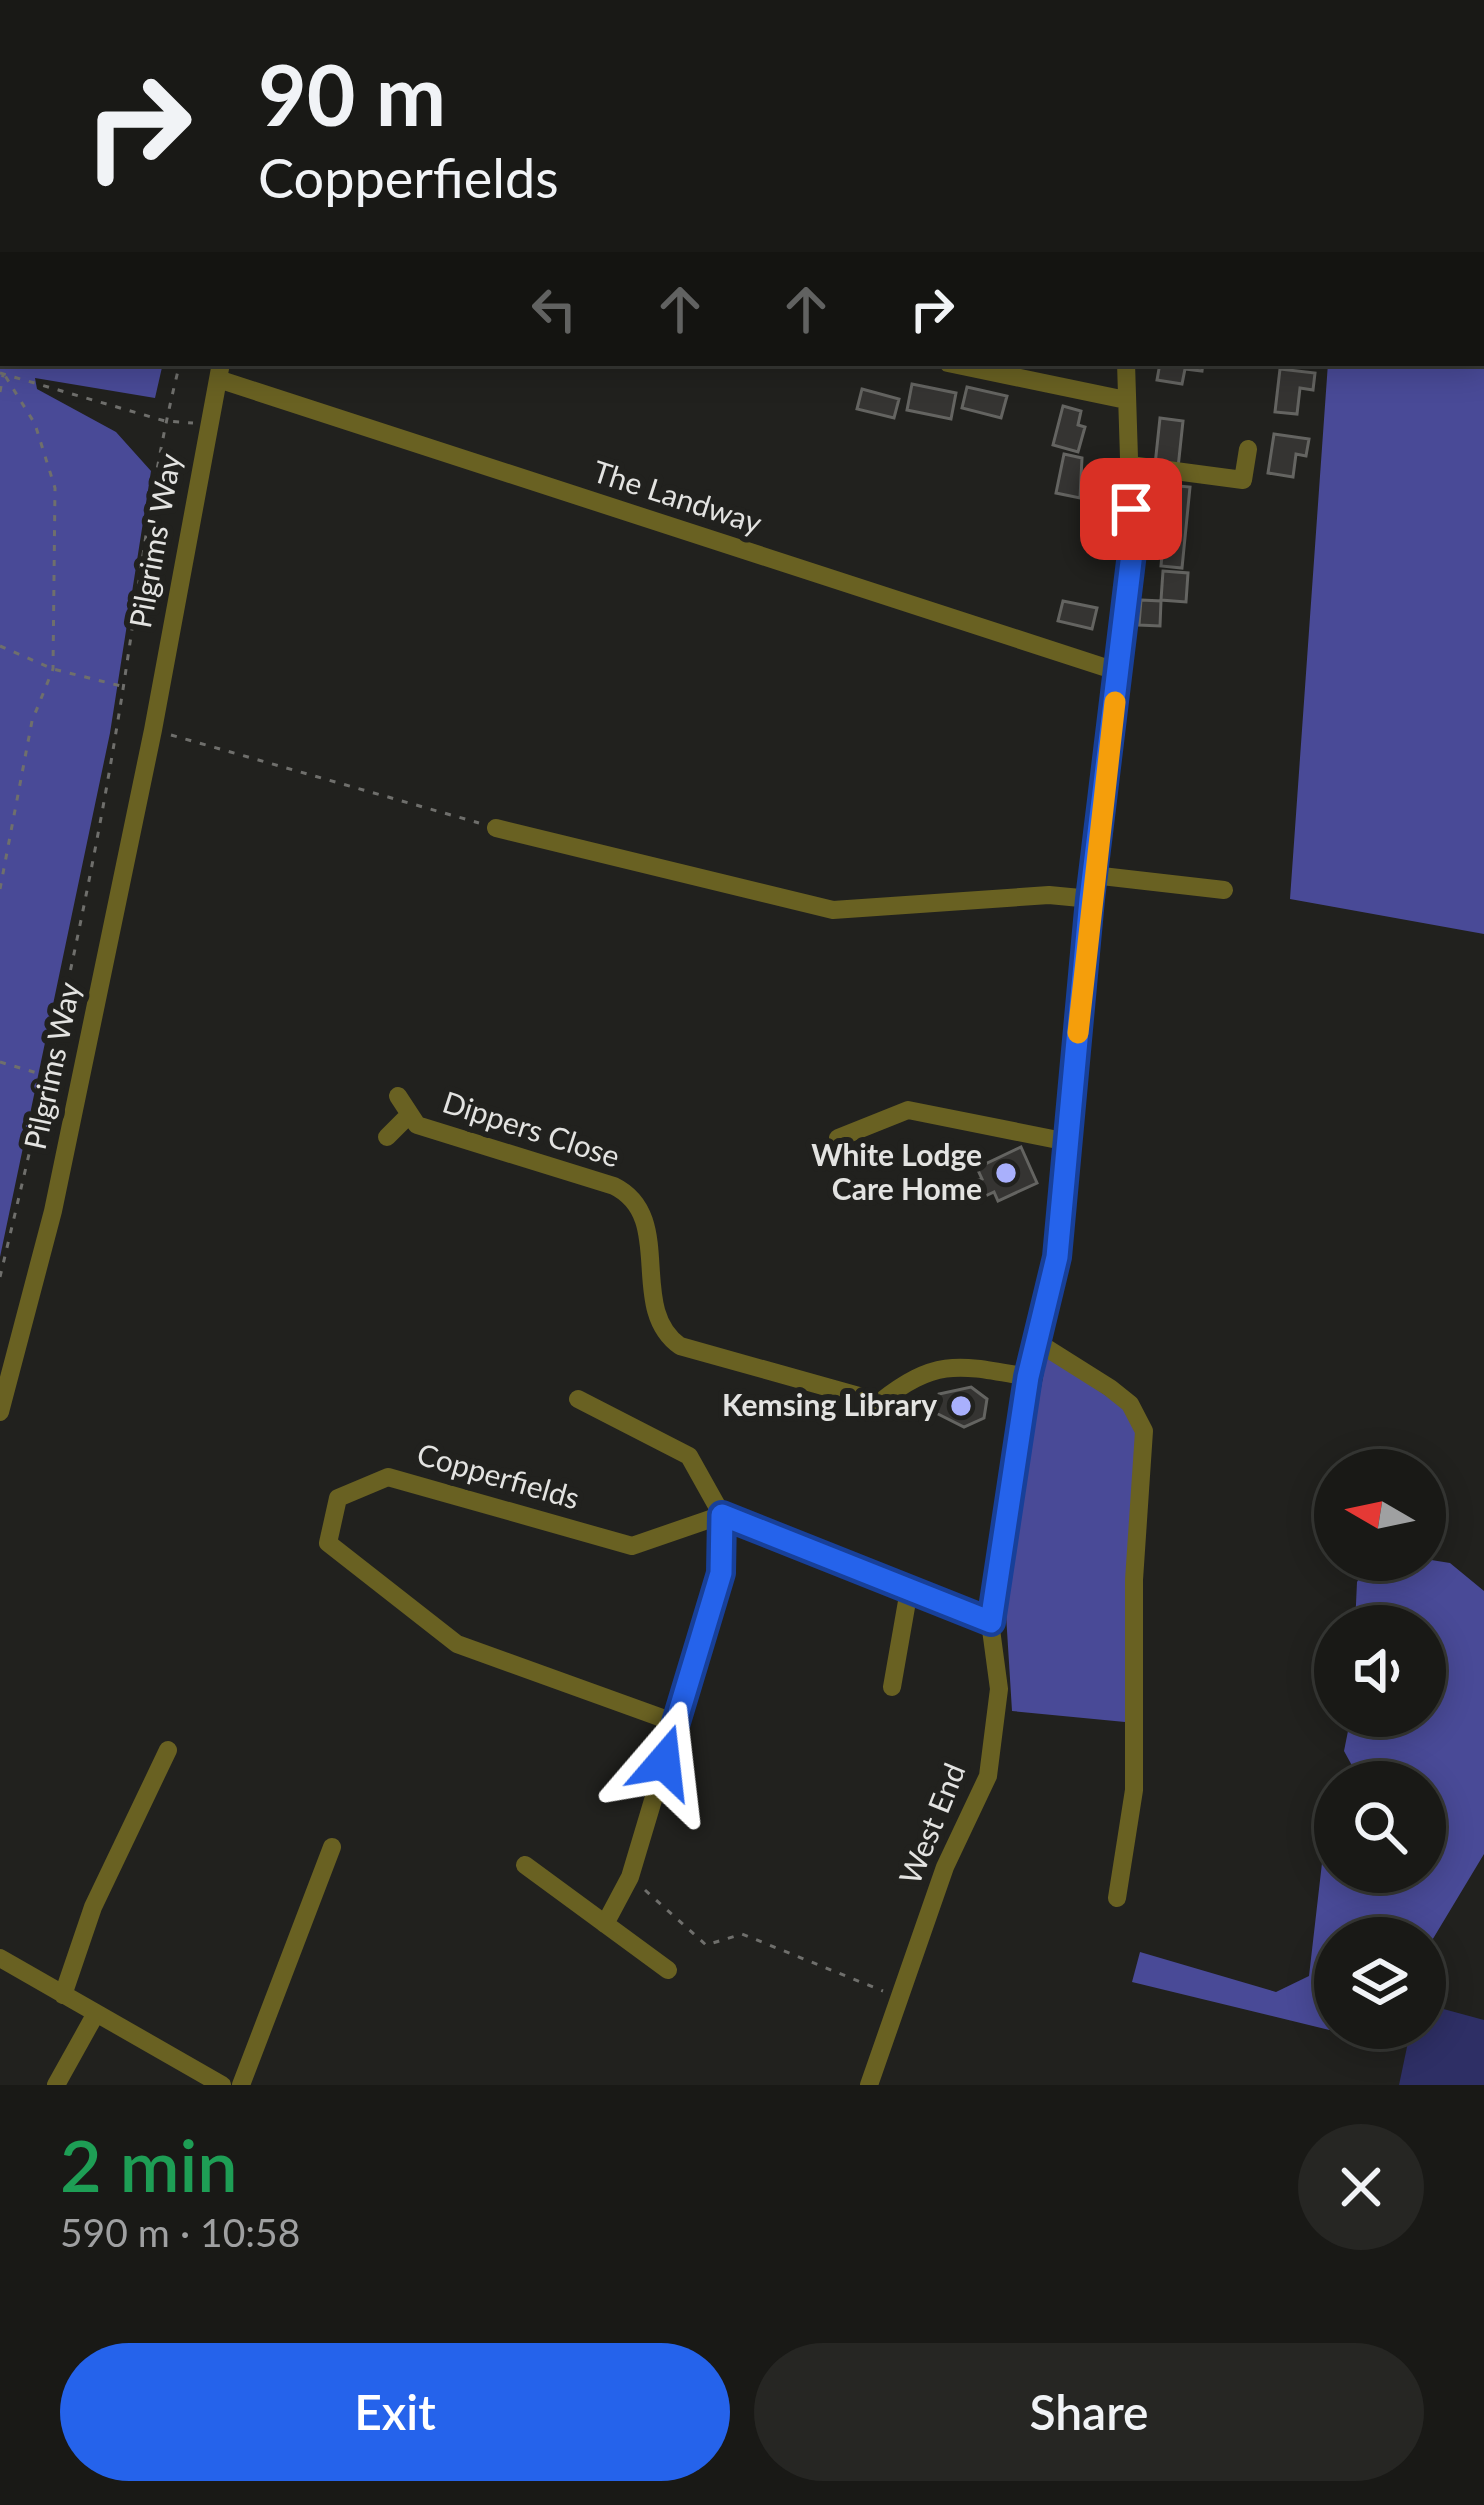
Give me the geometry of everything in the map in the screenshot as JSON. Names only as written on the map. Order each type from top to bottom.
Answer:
[{"type":"street","points":[[962,366],[1126,400]]},
{"type":"street","name":"West End","points":[[869,2085],[945,1867],[988,1776],[999,1689],[991,1622],[1028,1377],[1057,1257],[1090,899],[1132,553],[1126,366]]},
{"type":"street","name":"Pilgrims' Way","points":[[153,730],[206,425],[220,371]]},
{"type":"street","name":"The Landway","points":[[220,371],[1119,672]]},
{"type":"street","points":[[1130,465],[1243,480],[1248,449]]},
{"type":"street","name":"Pilgrims Way","points":[[0,1412],[53,1211],[153,730]]},
{"type":"street","points":[[496,828],[833,910],[1049,895],[1090,899]]},
{"type":"street","points":[[1093,875],[1224,890]]},
{"type":"street","name":"Dippers Close","points":[[398,1096],[407,1117],[614,1186],[635,1198],[644,1214],[659,1322],[680,1346],[880,1402],[915,1374],[953,1364],[1028,1377]]},
{"type":"street","points":[[838,1138],[908,1110],[1068,1142]]},
{"type":"street","points":[[387,1137],[407,1117]]},
{"type":"street","points":[[1037,1342],[1111,1388],[1130,1404],[1144,1431],[1134,1580],[1134,1790],[1117,1898]]},
{"type":"street","points":[[578,1399],[688,1456],[722,1515],[721,1573],[630,1877],[605,1924]]},
{"type":"street","name":"Copperfields","points":[[676,1723],[457,1644],[328,1543],[338,1498],[388,1477],[632,1546],[722,1515]]},
{"type":"street","points":[[722,1515],[991,1622]]},
{"type":"street","points":[[892,1687],[909,1590]]},
{"type":"street","points":[[63,1995],[93,1907],[168,1750]]},
{"type":"street","points":[[241,2085],[332,1847]]},
{"type":"street","points":[[525,1865],[668,1970]]},
{"type":"street","points":[[0,1958],[222,2085]]},
{"type":"street","points":[[56,2085],[95,2015]]},
{"type":"path","points":[[0,1277],[47,1076],[123,686],[165,421],[179,366]]},
{"type":"path","points":[[2,373],[165,421],[206,425]]},
{"type":"path","points":[[0,392],[2,373]]},
{"type":"path","points":[[0,889],[32,722],[53,670],[55,488],[35,424],[2,373]]},
{"type":"path","points":[[0,646],[53,670],[123,686]]},
{"type":"path","points":[[153,730],[496,828]]},
{"type":"path","points":[[0,1062],[47,1076]]},
{"type":"path","points":[[630,1877],[706,1945],[742,1934],[901,1998]]},
{"type":"shaded area","points":[[0,366],[162,366],[155,398],[35,378],[37,389],[116,432],[151,471],[110,733],[0,1257]]},
{"type":"shaded area","points":[[1328,366],[1484,366],[1484,934],[1290,899]]},
{"type":"shaded area","points":[[1047,1356],[1129,1411],[1142,1446],[1125,1722],[1012,1711],[1004,1582]]},
{"type":"shaded area","points":[[1446,1562],[1484,1591],[1484,1854],[1446,1917],[1316,1917],[1319,1893],[1446,1893],[1446,1761],[1349,1761],[1344,1751],[1347,1737],[1446,1737],[1446,1605],[1356,1605],[1357,1582],[1446,1581]]},
{"type":"shaded area","points":[[1314,1933],[1314,2026],[1132,1982],[1140,1952],[1276,1992],[1309,1976]]},
{"type":"shaded area","points":[[1446,2010],[1484,2020],[1484,2085],[1399,2085],[1407,2049],[1446,2049]]},
{"type":"building","points":[[1159,366],[1203,366],[1202,371],[1185,369],[1182,384],[1157,380]]},
{"type":"building","points":[[1280,369],[1315,373],[1313,390],[1300,388],[1297,414],[1275,412]]},
{"type":"building","points":[[912,384],[956,393],[951,419],[907,410]]},
{"type":"building","points":[[967,387],[1007,396],[1001,418],[962,408]]},
{"type":"building","points":[[862,389],[899,399],[894,418],[857,409]]},
{"type":"building","points":[[1063,406],[1081,411],[1078,425],[1085,427],[1078,452],[1053,445]]},
{"type":"building","points":[[1160,418],[1183,421],[1178,468],[1155,465]]},
{"type":"building","points":[[1274,434],[1309,439],[1306,456],[1296,454],[1293,477],[1268,473]]},
{"type":"building","points":[[1064,454],[1082,458],[1080,498],[1056,493]]},
{"type":"building","points":[[1168,485],[1190,487],[1182,568],[1161,566]]},
{"type":"building","points":[[1163,571],[1188,573],[1186,602],[1161,600]]},
{"type":"building","points":[[1141,600],[1161,601],[1160,626],[1139,625]]},
{"type":"building","points":[[1063,601],[1097,608],[1092,629],[1058,621]]},
{"type":"building","name":"White Lodge Care Home","points":[[1021,1147],[1037,1183],[998,1201],[994,1192],[981,1198],[973,1182],[982,1179],[977,1168]]},
{"type":"building","name":"Kemsing Library","points":[[971,1387],[987,1399],[984,1418],[964,1427],[936,1413],[939,1394]]},
{"type":"slow traffic","points":[[1078,1033],[1115,702]]},
{"type":"place","name":"White Lodge Care Home","points":[[1006,1173]]},
{"type":"place","name":"Kemsing Library","points":[[961,1406]]},
{"type":"route","points":[[664,1762],[721,1573],[722,1515],[991,1622],[998,1550],[1028,1377],[1057,1257],[1090,899],[1132,553],[1131,509]]}]
